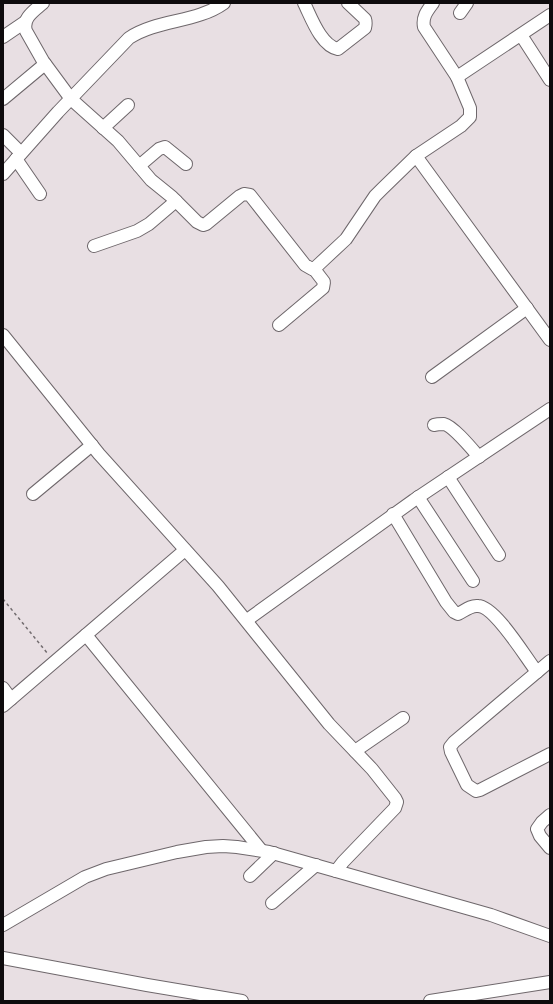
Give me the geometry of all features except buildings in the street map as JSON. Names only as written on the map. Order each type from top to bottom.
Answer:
[{"type":"street","points":[[3,37],[25,22],[28,17],[43,3]]},
{"type":"street","points":[[3,174],[122,44],[138,32],[195,17],[224,3]]},
{"type":"street","points":[[304,3],[319,33],[330,46],[338,50],[366,25],[365,19],[348,3]]},
{"type":"street","points":[[314,269],[346,239],[375,196],[416,156],[461,126],[470,117],[470,108],[457,77],[424,27],[423,21],[425,14],[433,3]]},
{"type":"street","points":[[460,13],[468,3]]},
{"type":"street","points":[[457,77],[550,16]]},
{"type":"street","points":[[25,22],[26,31],[45,64],[71,99],[118,141],[151,180],[176,201],[197,222],[203,225],[240,196],[244,194],[250,195],[305,265],[314,269],[324,282],[323,288],[279,325]]},
{"type":"street","points":[[520,35],[550,80]]},
{"type":"street","points":[[3,99],[45,64]]},
{"type":"street","points":[[103,128],[128,104]]},
{"type":"street","points":[[3,135],[18,156],[40,194]]},
{"type":"street","points":[[139,166],[159,149],[165,147],[186,164]]},
{"type":"street","points":[[416,156],[527,308],[548,334]]},
{"type":"street","points":[[94,246],[137,231],[149,224],[176,201]]},
{"type":"street","points":[[432,377],[527,308]]},
{"type":"street","points":[[3,335],[92,445],[218,586],[329,724],[372,769],[397,802],[396,805],[336,871]]},
{"type":"street","points":[[246,620],[393,514],[550,409]]},
{"type":"street","points":[[434,425],[444,424],[448,426],[460,436],[479,457]]},
{"type":"street","points":[[33,494],[92,445]]},
{"type":"street","points":[[448,477],[499,555]]},
{"type":"street","points":[[418,497],[473,581]]},
{"type":"street","points":[[393,514],[446,602],[454,612],[458,614],[474,606],[483,606],[497,618],[537,672]]},
{"type":"street","points":[[3,688],[7,702],[185,550]]},
{"type":"street","points":[[86,635],[261,850]]},
{"type":"street","points":[[550,661],[450,747],[450,750],[467,785],[476,791],[550,754]]},
{"type":"street","points":[[355,751],[403,718]]},
{"type":"street","points":[[550,815],[537,829],[540,836],[550,848]]},
{"type":"street","points":[[3,925],[85,877],[106,869],[177,852],[206,847],[223,846],[261,850],[316,865],[491,914],[550,936]]},
{"type":"street","points":[[250,876],[274,854]]},
{"type":"street","points":[[272,903],[316,865]]},
{"type":"street","points":[[3,958],[242,1001]]},
{"type":"street","points":[[430,1001],[550,982]]},
{"type":"path","points":[[3,599],[54,662]]}]
